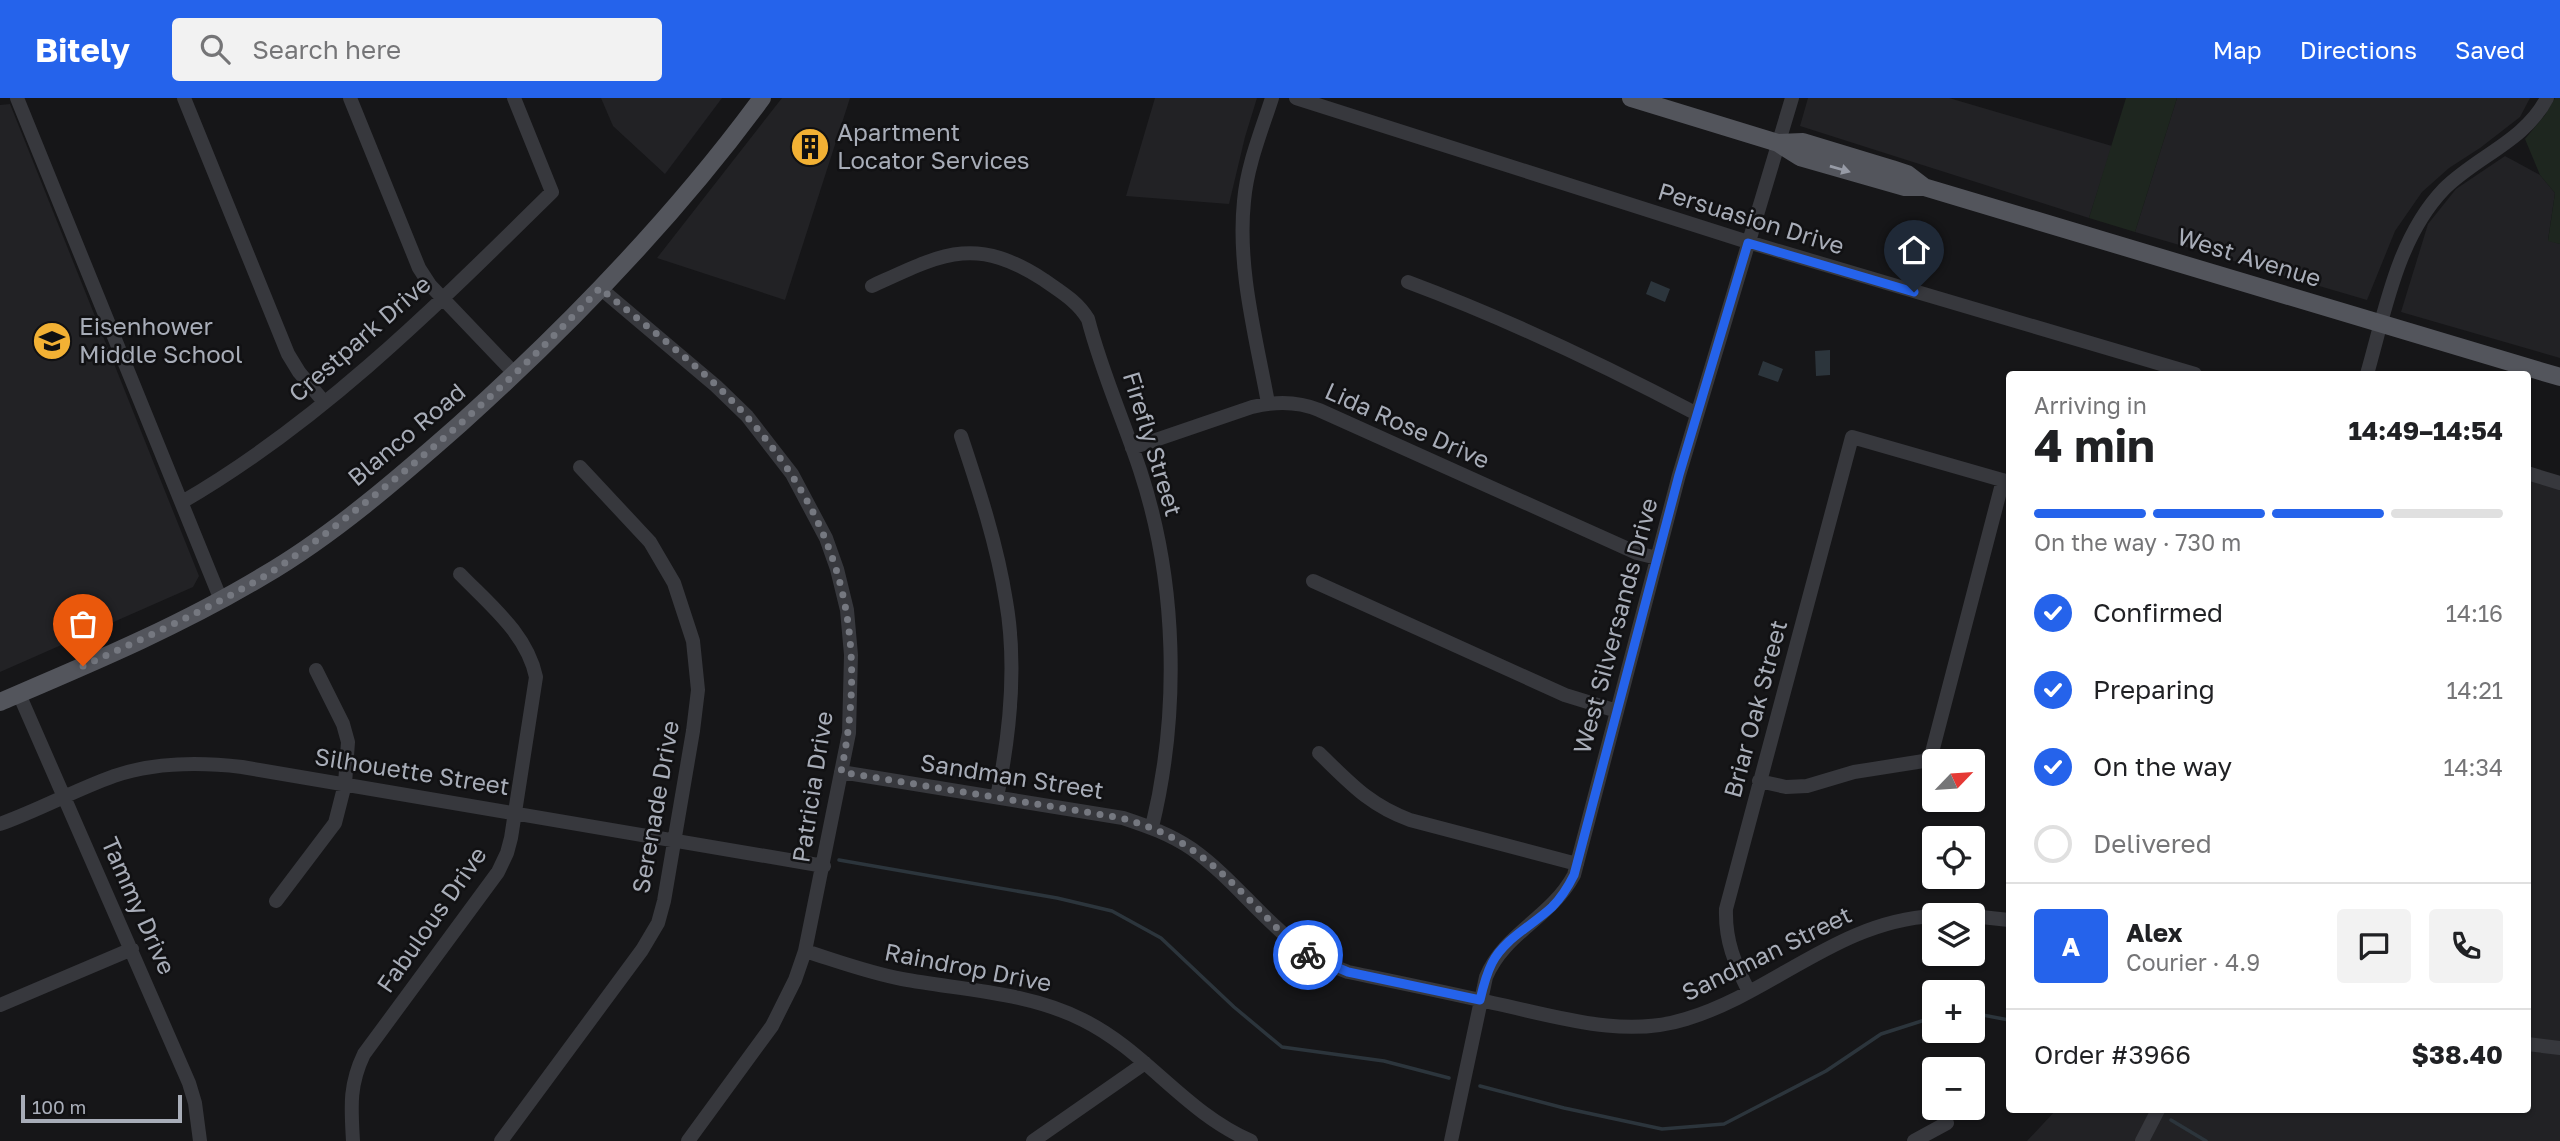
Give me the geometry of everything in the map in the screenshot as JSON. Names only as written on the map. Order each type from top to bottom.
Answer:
[{"type":"main road","name":"Blanco Road","points":[[0,702],[132,644],[265,575],[328,531],[414,464],[514,373],[600,288],[697,183],[762,98]]},
{"type":"main road","name":"West Avenue","points":[[1631,98],[1778,143],[1803,142],[1907,174],[1924,187],[2560,377]]},
{"type":"street","points":[[18,98],[221,600]]},
{"type":"street","points":[[184,98],[288,354],[324,402]]},
{"type":"street","points":[[350,98],[419,268],[430,285],[514,373]]},
{"type":"street","name":"Crestpark Drive","points":[[182,502],[232,472],[324,402],[444,298],[552,192],[514,98]]},
{"type":"street","points":[[1268,403],[1245,274],[1242,223],[1249,171],[1272,98]]},
{"type":"street","name":"Persuasion Drive","points":[[1296,98],[1748,243],[2185,371]]},
{"type":"street","name":"West Silversands Drive","points":[[1451,1141],[1480,1000],[1493,960],[1514,937],[1553,906],[1565,891],[1577,864],[1697,414],[1792,98]]},
{"type":"street","points":[[2368,371],[2409,239],[2430,207],[2459,176],[2523,129],[2537,115],[2547,98]]},
{"type":"street","name":"Firefly Street","points":[[872,286],[934,258],[955,253],[992,255],[1026,268],[1073,300],[1088,318],[1149,499],[1163,568],[1170,637],[1171,691],[1159,796],[1152,827]]},
{"type":"street","points":[[1408,282],[1453,299],[1645,387],[1697,414]]},
{"type":"street","name":"Patricia Drive","points":[[600,288],[716,386],[747,416],[786,466],[806,498],[838,569],[847,610],[852,655],[849,733],[805,951],[772,1026],[688,1141]]},
{"type":"street","name":"Lida Rose Drive","points":[[1132,447],[1268,403],[1290,402],[1319,410],[1637,554],[1657,558]]},
{"type":"street","points":[[961,436],[994,542],[1007,603],[1011,683],[998,797]]},
{"type":"street","name":"Briar Oak Street","points":[[1749,992],[1732,957],[1726,909],[1852,437],[2006,481]]},
{"type":"street","name":"Serenade Drive","points":[[501,1141],[642,950],[658,923],[664,901],[698,690],[693,641],[674,583],[650,542],[580,467]]},
{"type":"street","points":[[2531,474],[2560,483]]},
{"type":"street","points":[[1759,781],[1786,787],[1807,786],[1854,772],[1930,760],[2006,481]]},
{"type":"street","name":"Fabulous Drive","points":[[352,1141],[353,1078],[364,1054],[498,872],[507,853],[515,813],[534,701],[536,677],[533,662],[517,634],[460,574]]},
{"type":"street","points":[[1313,581],[1565,695],[1616,711]]},
{"type":"street","points":[[276,901],[335,822],[345,784],[348,742],[343,724],[316,670]]},
{"type":"street","name":"Tammy Drive","points":[[19,694],[189,1083],[195,1103],[200,1141]]},
{"type":"street","points":[[1319,753],[1366,798],[1387,811],[1410,820],[1577,864]]},
{"type":"street","name":"Silhouette Street","points":[[0,824],[117,775],[170,765],[204,763],[345,784],[824,866]]},
{"type":"street","name":"Sandman Street","points":[[841,772],[1122,818],[1152,827],[1200,855],[1293,944],[1317,960],[1348,972],[1587,1023],[1633,1027],[1669,1024],[1689,1019],[1749,992],[1843,939],[1899,921],[1922,918]]},
{"type":"street","points":[[1985,917],[2006,920]]},
{"type":"street","points":[[0,1005],[132,949]]},
{"type":"street","name":"Raindrop Drive","points":[[805,951],[900,979],[1046,1005],[1085,1021],[1123,1045],[1208,1118],[1251,1141]]},
{"type":"street","points":[[2531,1044],[2560,1048]]},
{"type":"street","points":[[1033,1141],[1145,1063]]},
{"type":"street","points":[[2142,1141],[2156,1113]]},
{"type":"street","points":[[1914,1141],[1947,1123]]},
{"type":"shaded area","points":[[601,98],[722,98],[665,174],[613,126]]},
{"type":"shaded area","points":[[782,98],[850,98],[785,300],[657,258]]},
{"type":"shaded area","points":[[1155,98],[1257,98],[1229,204],[1126,196]]},
{"type":"shaded area","points":[[1808,98],[1949,98],[2112,146],[2089,218],[1800,126]]},
{"type":"shaded area","points":[[2126,98],[2177,98],[2135,232],[2089,218]]},
{"type":"shaded area","points":[[2177,98],[2530,98],[2520,117],[2449,168],[2422,192],[2395,231],[2367,300],[2135,232]]},
{"type":"shaded area","points":[[2555,98],[2560,98],[2560,244],[2548,241],[2555,193],[2540,175],[2525,139]]},
{"type":"shaded area","name":"Eisenhower Middle School","points":[[10,104],[199,576],[193,587],[0,672],[0,105]]},
{"type":"shaded area","points":[[2505,156],[2540,175],[2555,193],[2548,240],[2560,244],[2560,358],[2401,312],[2428,224],[2456,189]]},
{"type":"shaded area","points":[[1651,281],[1670,289],[1665,302],[1646,294]]},
{"type":"shaded area","points":[[1830,350],[1830,375],[1816,376],[1815,351]]},
{"type":"shaded area","points":[[1763,361],[1783,369],[1778,382],[1758,375]]},
{"type":"shaded area","points":[[2531,480],[2560,489],[2560,1141],[2027,1141],[2053,1113],[2531,1113]]},
{"type":"waterway","points":[[839,860],[1057,898],[1112,911],[1161,938],[1234,1007],[1282,1047],[1384,1061],[1449,1078]]},
{"type":"waterway","points":[[1985,1015],[2006,1019]]},
{"type":"waterway","points":[[1480,1086],[1662,1129],[1724,1124],[1826,1071],[1881,1034],[1922,1021]]},
{"type":"waterway","points":[[2171,1120],[2206,1141]]},
{"type":"way so far","points":[[83,666],[207,608],[265,575],[328,531],[414,464],[486,400],[600,288],[716,386],[747,416],[792,474],[826,538],[838,569],[847,610],[852,655],[849,733],[841,772],[1122,818],[1152,827],[1192,849],[1308,955]]},
{"type":"place","name":"Apartment Locator Services","points":[[810,147]]},
{"type":"place","name":"Eisenhower Middle School","points":[[52,341]]},
{"type":"route","points":[[1308,955],[1348,972],[1480,1000],[1493,960],[1514,937],[1553,906],[1574,875],[1679,475],[1748,243],[1914,292]]}]
